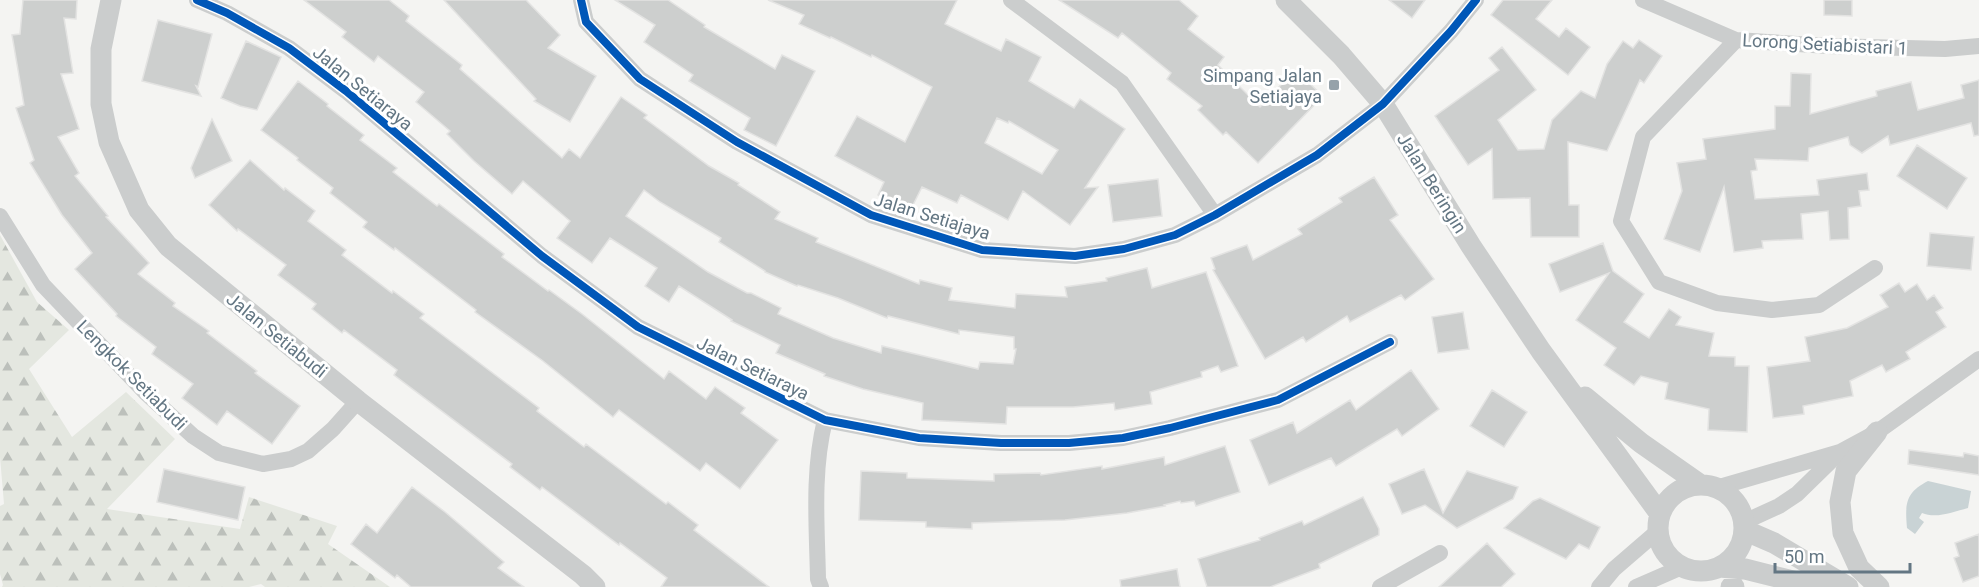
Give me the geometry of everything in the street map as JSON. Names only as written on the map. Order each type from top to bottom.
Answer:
[{"type":"street","name":"Jalan Setiabudi","points":[[111,0],[101,49],[101,104],[109,142],[139,210],[168,246],[358,401],[583,575],[595,587]]},
{"type":"street","name":"Jalan Setiaraya","points":[[196,0],[227,13],[289,48],[346,91],[542,256],[638,327],[825,420],[919,438],[1001,443],[1069,443],[1123,438],[1278,400],[1390,342]]},
{"type":"street","name":"Jalan Setiajaya","points":[[581,0],[586,22],[640,79],[737,142],[872,215],[982,250],[1075,256],[1124,249],[1174,235],[1215,215],[1317,155],[1383,104],[1451,31],[1476,0]]},
{"type":"street","points":[[1011,0],[1122,83],[1215,215]]},
{"type":"street","name":"Jalan Beringin","points":[[1286,0],[1341,55],[1383,104],[1471,246],[1659,523]]},
{"type":"street","name":"Lorong Setiabistari 1","points":[[1643,0],[1736,40],[1828,46],[1945,49],[1979,46]]},
{"type":"street","points":[[1736,40],[1643,137],[1621,220],[1659,282],[1717,303],[1772,310],[1819,305],[1875,268]]},
{"type":"street","name":"Lengkok Setiabudi","points":[[0,216],[43,285],[145,392],[193,436],[219,453],[263,464],[291,459],[308,451],[325,437],[358,401]]},
{"type":"street","points":[[1817,587],[1745,569],[1719,567],[1701,571],[1682,567],[1668,556],[1659,540],[1659,523],[1666,502],[1676,493],[1688,487],[1709,487],[1840,452],[1877,432],[1979,359]]},
{"type":"street","name":"Jalan Beringin","points":[[1562,379],[1641,443],[1709,487]]},
{"type":"street","points":[[821,587],[818,579],[816,498],[819,444],[825,420]]},
{"type":"street","points":[[1877,432],[1846,471],[1840,502],[1843,533],[1859,568],[1879,587]]},
{"type":"street","points":[[1744,526],[1779,507],[1797,494],[1840,452]]},
{"type":"street","points":[[1709,487],[1726,494],[1734,501],[1740,511],[1744,526],[1742,542],[1737,552],[1719,567]]},
{"type":"street","points":[[1599,587],[1659,523]]},
{"type":"street","points":[[1744,526],[1848,587]]},
{"type":"street","points":[[1380,587],[1440,553]]},
{"type":"street","points":[[1636,587],[1682,567]]},
{"type":"green space","points":[[0,235],[37,302],[69,330],[29,369],[72,437],[126,392],[175,439],[107,509],[240,529],[249,497],[337,526],[328,544],[390,587],[265,587],[261,584],[249,587],[2,587],[0,506],[4,504],[0,457]]},
{"type":"shaded area","points":[[1928,481],[1971,491],[1968,508],[1939,515],[1922,513],[1919,518],[1924,522],[1915,534],[1907,528],[1908,500],[1920,485]]},
{"type":"building","points":[[23,0],[77,0],[76,19],[64,18],[73,73],[61,74],[79,129],[58,137],[79,173],[75,176],[108,216],[106,217],[149,263],[138,274],[175,303],[173,306],[209,331],[207,333],[257,371],[255,373],[300,406],[272,444],[227,411],[217,425],[182,398],[193,384],[152,354],[156,347],[116,316],[117,314],[75,269],[92,253],[62,215],[30,163],[34,160],[16,108],[24,105],[12,35],[20,34]]},
{"type":"building","points":[[304,0],[389,0],[409,16],[406,21],[462,65],[460,69],[562,158],[569,149],[580,158],[621,97],[647,115],[644,118],[709,166],[739,183],[738,185],[780,212],[775,219],[818,238],[816,242],[919,284],[920,280],[952,288],[949,300],[1015,308],[1016,294],[1067,297],[1065,287],[1107,281],[1106,278],[1147,268],[1152,288],[1206,272],[1238,366],[1221,372],[1218,366],[1201,372],[1202,377],[1150,392],[1152,404],[1115,410],[1114,403],[1073,407],[1007,407],[1006,424],[922,420],[923,403],[863,389],[824,376],[825,374],[776,353],[780,345],[731,321],[679,286],[669,302],[645,286],[657,268],[610,238],[592,263],[557,238],[570,221],[523,181],[512,194],[447,134],[450,131],[416,102],[424,92],[378,56],[374,62],[342,37],[346,32]],"holes":[[[644,190],[721,238],[719,242],[765,272],[797,286],[838,298],[887,318],[888,316],[959,334],[959,330],[1014,337],[1014,349],[1016,349],[1013,364],[980,362],[978,369],[882,346],[881,353],[833,338],[778,314],[781,308],[708,272],[626,216]]]},
{"type":"building","points":[[444,0],[526,0],[560,35],[548,48],[596,76],[570,122],[534,101],[536,99]]},
{"type":"building","points":[[615,0],[668,0],[705,25],[704,27],[775,69],[782,55],[815,71],[776,146],[744,130],[750,118],[689,81],[693,75],[644,42],[655,25]]},
{"type":"building","points":[[768,0],[957,0],[945,24],[1001,51],[1006,39],[1041,57],[1029,81],[1074,108],[1080,99],[1125,129],[1085,188],[1098,187],[1070,225],[1023,191],[1008,220],[961,195],[957,203],[922,187],[910,211],[878,195],[884,182],[835,156],[857,116],[905,142],[932,87],[872,55],[871,57],[799,24],[804,15]],"holes":[[[997,118],[1008,123],[1009,121],[1058,150],[1042,174],[985,143]]]},
{"type":"building","points":[[1059,0],[1179,0],[1198,16],[1188,29],[1224,57],[1218,65],[1260,107],[1295,70],[1323,96],[1258,163],[1226,132],[1223,135],[1198,110],[1202,106],[1167,79],[1171,73],[1122,33],[1118,38]]},
{"type":"building","points":[[1389,0],[1425,0],[1412,18]]},
{"type":"building","points":[[1503,0],[1552,0],[1536,19],[1559,37],[1566,28],[1590,47],[1568,75],[1491,15]]},
{"type":"building","points":[[1824,0],[1852,0],[1852,16],[1824,15]]},
{"type":"building","points":[[158,20],[212,34],[198,87],[196,86],[201,96],[142,81]]},
{"type":"building","points":[[1639,40],[1662,56],[1644,83],[1640,80],[1607,151],[1568,142],[1569,205],[1579,205],[1579,237],[1531,237],[1530,198],[1493,199],[1492,149],[1468,165],[1435,116],[1499,70],[1489,58],[1502,47],[1536,90],[1498,120],[1518,150],[1544,149],[1552,120],[1581,91],[1595,98],[1607,64],[1623,41],[1633,48]]},
{"type":"building","points":[[246,41],[281,57],[257,110],[221,98]]},
{"type":"building","points":[[1791,73],[1811,74],[1810,114],[1877,96],[1876,91],[1911,82],[1918,110],[1964,98],[1961,85],[1979,80],[1979,135],[1974,136],[1971,123],[1890,145],[1888,136],[1862,153],[1850,145],[1848,137],[1809,148],[1808,161],[1755,159],[1757,170],[1751,171],[1755,199],[1819,195],[1817,180],[1867,173],[1869,190],[1859,191],[1861,206],[1848,208],[1849,239],[1830,240],[1828,211],[1801,214],[1803,239],[1762,241],[1763,248],[1734,252],[1724,187],[1700,252],[1664,239],[1682,191],[1677,163],[1706,159],[1703,139],[1775,129],[1775,106],[1790,106]]},
{"type":"building","points":[[298,81],[364,135],[360,140],[397,168],[393,172],[437,206],[439,204],[504,254],[502,257],[582,314],[664,379],[669,371],[706,399],[715,387],[745,408],[741,413],[778,440],[740,489],[706,463],[700,471],[619,410],[613,417],[395,248],[394,250],[363,227],[367,222],[330,193],[333,188],[261,130]]},
{"type":"building","points":[[212,119],[232,161],[195,178],[191,168]]},
{"type":"building","points":[[1917,145],[1967,178],[1947,209],[1897,176]]},
{"type":"building","points":[[250,160],[284,190],[285,188],[315,211],[308,221],[346,250],[342,255],[424,314],[420,318],[539,408],[537,411],[584,447],[586,444],[698,525],[694,530],[769,587],[661,587],[667,578],[542,487],[540,490],[510,467],[512,464],[394,375],[397,370],[344,330],[342,333],[312,309],[316,304],[278,275],[286,265],[238,229],[237,231],[209,205]]},
{"type":"building","points":[[1374,177],[1398,215],[1390,220],[1434,279],[1405,300],[1401,295],[1350,322],[1347,316],[1306,342],[1303,337],[1265,359],[1213,270],[1215,269],[1211,258],[1247,245],[1253,260],[1302,234],[1298,229],[1342,202],[1339,198]]},
{"type":"building","points":[[1158,179],[1162,216],[1113,222],[1108,185]]},
{"type":"building","points":[[1930,233],[1974,237],[1971,270],[1927,266]]},
{"type":"building","points":[[1603,243],[1613,271],[1644,294],[1624,322],[1649,338],[1669,309],[1681,317],[1676,325],[1714,333],[1709,356],[1735,357],[1735,366],[1749,366],[1747,432],[1708,430],[1709,409],[1665,399],[1668,383],[1641,376],[1634,385],[1604,365],[1616,348],[1576,320],[1609,273],[1560,292],[1549,264]]},
{"type":"building","points":[[1899,283],[1905,292],[1917,284],[1927,300],[1934,295],[1943,308],[1936,312],[1946,327],[1906,352],[1910,359],[1886,372],[1882,365],[1850,381],[1853,396],[1803,406],[1804,414],[1773,418],[1767,367],[1810,361],[1805,337],[1847,328],[1888,307],[1880,295]]},
{"type":"building","points":[[1463,312],[1469,349],[1438,353],[1432,317]]},
{"type":"building","points":[[1411,370],[1439,409],[1402,436],[1397,429],[1336,466],[1331,458],[1269,485],[1250,440],[1293,422],[1297,433],[1350,400],[1356,410]]},
{"type":"building","points":[[1492,390],[1527,412],[1504,447],[1470,426]]},
{"type":"building","points":[[1225,446],[1240,492],[1196,506],[1194,501],[1181,503],[1180,501],[1127,513],[1065,520],[972,523],[972,529],[926,527],[926,522],[859,520],[861,471],[907,473],[907,478],[994,481],[994,474],[1040,473],[1041,475],[1102,466],[1102,469],[1164,457],[1165,465]]},
{"type":"building","points":[[1909,450],[1963,457],[1964,453],[1979,456],[1979,475],[1908,464]]},
{"type":"building","points":[[164,469],[245,487],[238,520],[157,502]]},
{"type":"building","points":[[1424,469],[1443,513],[1467,471],[1518,487],[1513,499],[1457,528],[1425,505],[1402,514],[1389,484]]},
{"type":"building","points":[[412,487],[504,562],[498,568],[524,587],[411,587],[397,575],[395,578],[351,544],[366,524],[377,533]]},
{"type":"building","points":[[1363,497],[1379,529],[1379,535],[1319,564],[1320,568],[1270,587],[1207,587],[1198,559],[1260,540],[1259,538],[1302,521],[1304,525]]},
{"type":"building","points":[[1540,498],[1600,527],[1589,549],[1579,544],[1566,559],[1504,528],[1533,501]]},
{"type":"building","points":[[1979,534],[1979,576],[1963,582],[1954,558],[1959,556],[1955,543]]},
{"type":"building","points":[[1487,543],[1515,574],[1501,587],[1439,587]]},
{"type":"building","points":[[1177,569],[1180,587],[1121,587],[1120,580]]},
{"type":"cycle path","points":[[197,0],[227,13],[289,48],[346,91],[542,256],[638,327],[825,420],[919,438],[1001,443],[1069,443],[1123,438],[1278,400],[1390,342]]},
{"type":"cycle path","points":[[581,0],[586,22],[640,79],[737,142],[871,215],[982,250],[1075,256],[1124,249],[1175,235],[1215,215],[1317,155],[1383,104],[1451,31],[1476,0]]},
{"type":"place","name":"Simpang Jalan Setiajaya","points":[[1334,85]]}]
